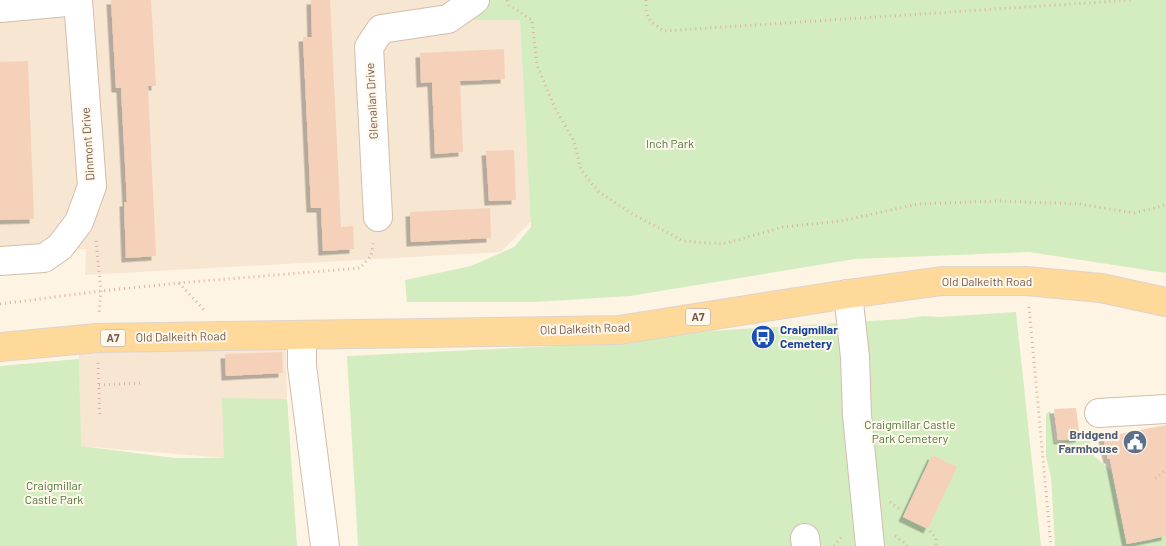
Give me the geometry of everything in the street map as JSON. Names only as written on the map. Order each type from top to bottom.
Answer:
[{"type":"main road","name":"Old Dalkeith Road","points":[[0,348],[97,338],[619,330],[942,281],[1026,281],[1101,288],[1166,302]]},
{"type":"street","points":[[0,8],[78,0]]},
{"type":"street","name":"Dinmont Drive","points":[[0,261],[44,258],[60,247],[79,222],[92,186],[78,0]]},
{"type":"street","name":"Glenallan Drive","points":[[378,217],[369,47],[381,29],[448,19],[475,0]]},
{"type":"street","points":[[848,294],[855,357],[857,415],[870,546]]},
{"type":"street","points":[[302,336],[302,366],[325,546]]},
{"type":"street","points":[[1099,413],[1166,409]]},
{"type":"path","points":[[507,0],[508,5],[532,20],[537,65],[554,106],[574,141],[581,170],[599,192],[629,212],[683,242],[723,244],[783,227],[842,221],[918,204],[1016,201],[1080,204],[1134,213],[1166,205]]},
{"type":"path","points":[[646,0],[645,12],[650,22],[664,31],[1132,0]]},
{"type":"path","points":[[0,304],[189,282],[360,268],[371,256],[378,217]]},
{"type":"path","points":[[96,234],[101,291],[97,338],[100,418]]},
{"type":"path","points":[[1026,281],[1051,546]]},
{"type":"path","points":[[99,385],[140,384]]},
{"type":"path","points":[[1154,478],[1166,470]]},
{"type":"path","points":[[930,531],[936,538],[936,546]]},
{"type":"shaded area","points":[[0,0],[485,0],[472,20],[520,20],[531,221],[501,252],[85,275],[86,249],[0,254]]},
{"type":"shaded area","points":[[286,344],[287,399],[292,474],[224,458],[80,446],[79,349]]},
{"type":"green space","name":"Inch Park","points":[[491,0],[1166,0],[1166,273],[1029,252],[855,259],[630,296],[535,302],[407,302],[405,280],[471,266],[514,247],[531,227],[520,20],[472,20]]},
{"type":"green space","name":"Craigmillar Castle Park Cemetery","points":[[1016,312],[1041,546],[358,546],[347,356],[618,343],[693,332],[903,319],[924,316],[939,317]]},
{"type":"green space","name":"Craigmillar Castle Park","points":[[79,359],[81,446],[174,458],[224,458],[222,398],[287,399],[297,546],[0,546],[0,366]]},
{"type":"green space","points":[[1050,411],[1055,443],[1090,436],[1091,453],[1111,471],[1126,544],[1153,540],[1156,507],[1166,472],[1166,546],[1055,546],[1051,477],[1046,457],[1046,414]]},
{"type":"building","points":[[111,0],[151,0],[156,86],[148,86],[156,256],[126,258],[124,202],[127,202],[121,88],[116,88]]},
{"type":"building","points":[[311,0],[330,0],[341,227],[353,226],[354,249],[323,251],[321,208],[311,208],[303,37],[312,37]]},
{"type":"building","points":[[504,49],[505,79],[460,81],[463,152],[435,154],[432,82],[421,83],[420,53]]},
{"type":"building","points":[[28,61],[34,219],[0,220],[0,62]]},
{"type":"building","points":[[514,150],[516,200],[489,201],[486,151]]},
{"type":"building","points":[[490,208],[491,238],[411,242],[410,212]]},
{"type":"building","points":[[282,352],[283,373],[226,376],[225,354]]},
{"type":"building","points":[[1076,408],[1080,438],[1058,440],[1054,409]]},
{"type":"building","points":[[1166,425],[1166,536],[1127,544],[1110,459],[1108,459],[1103,437]]},
{"type":"building","points":[[932,455],[957,467],[928,529],[903,517]]},
{"type":"place","name":"Craigmillar Cemetery","points":[[763,337]]},
{"type":"place","name":"Bridgend Farmhouse","points":[[1135,442]]}]
